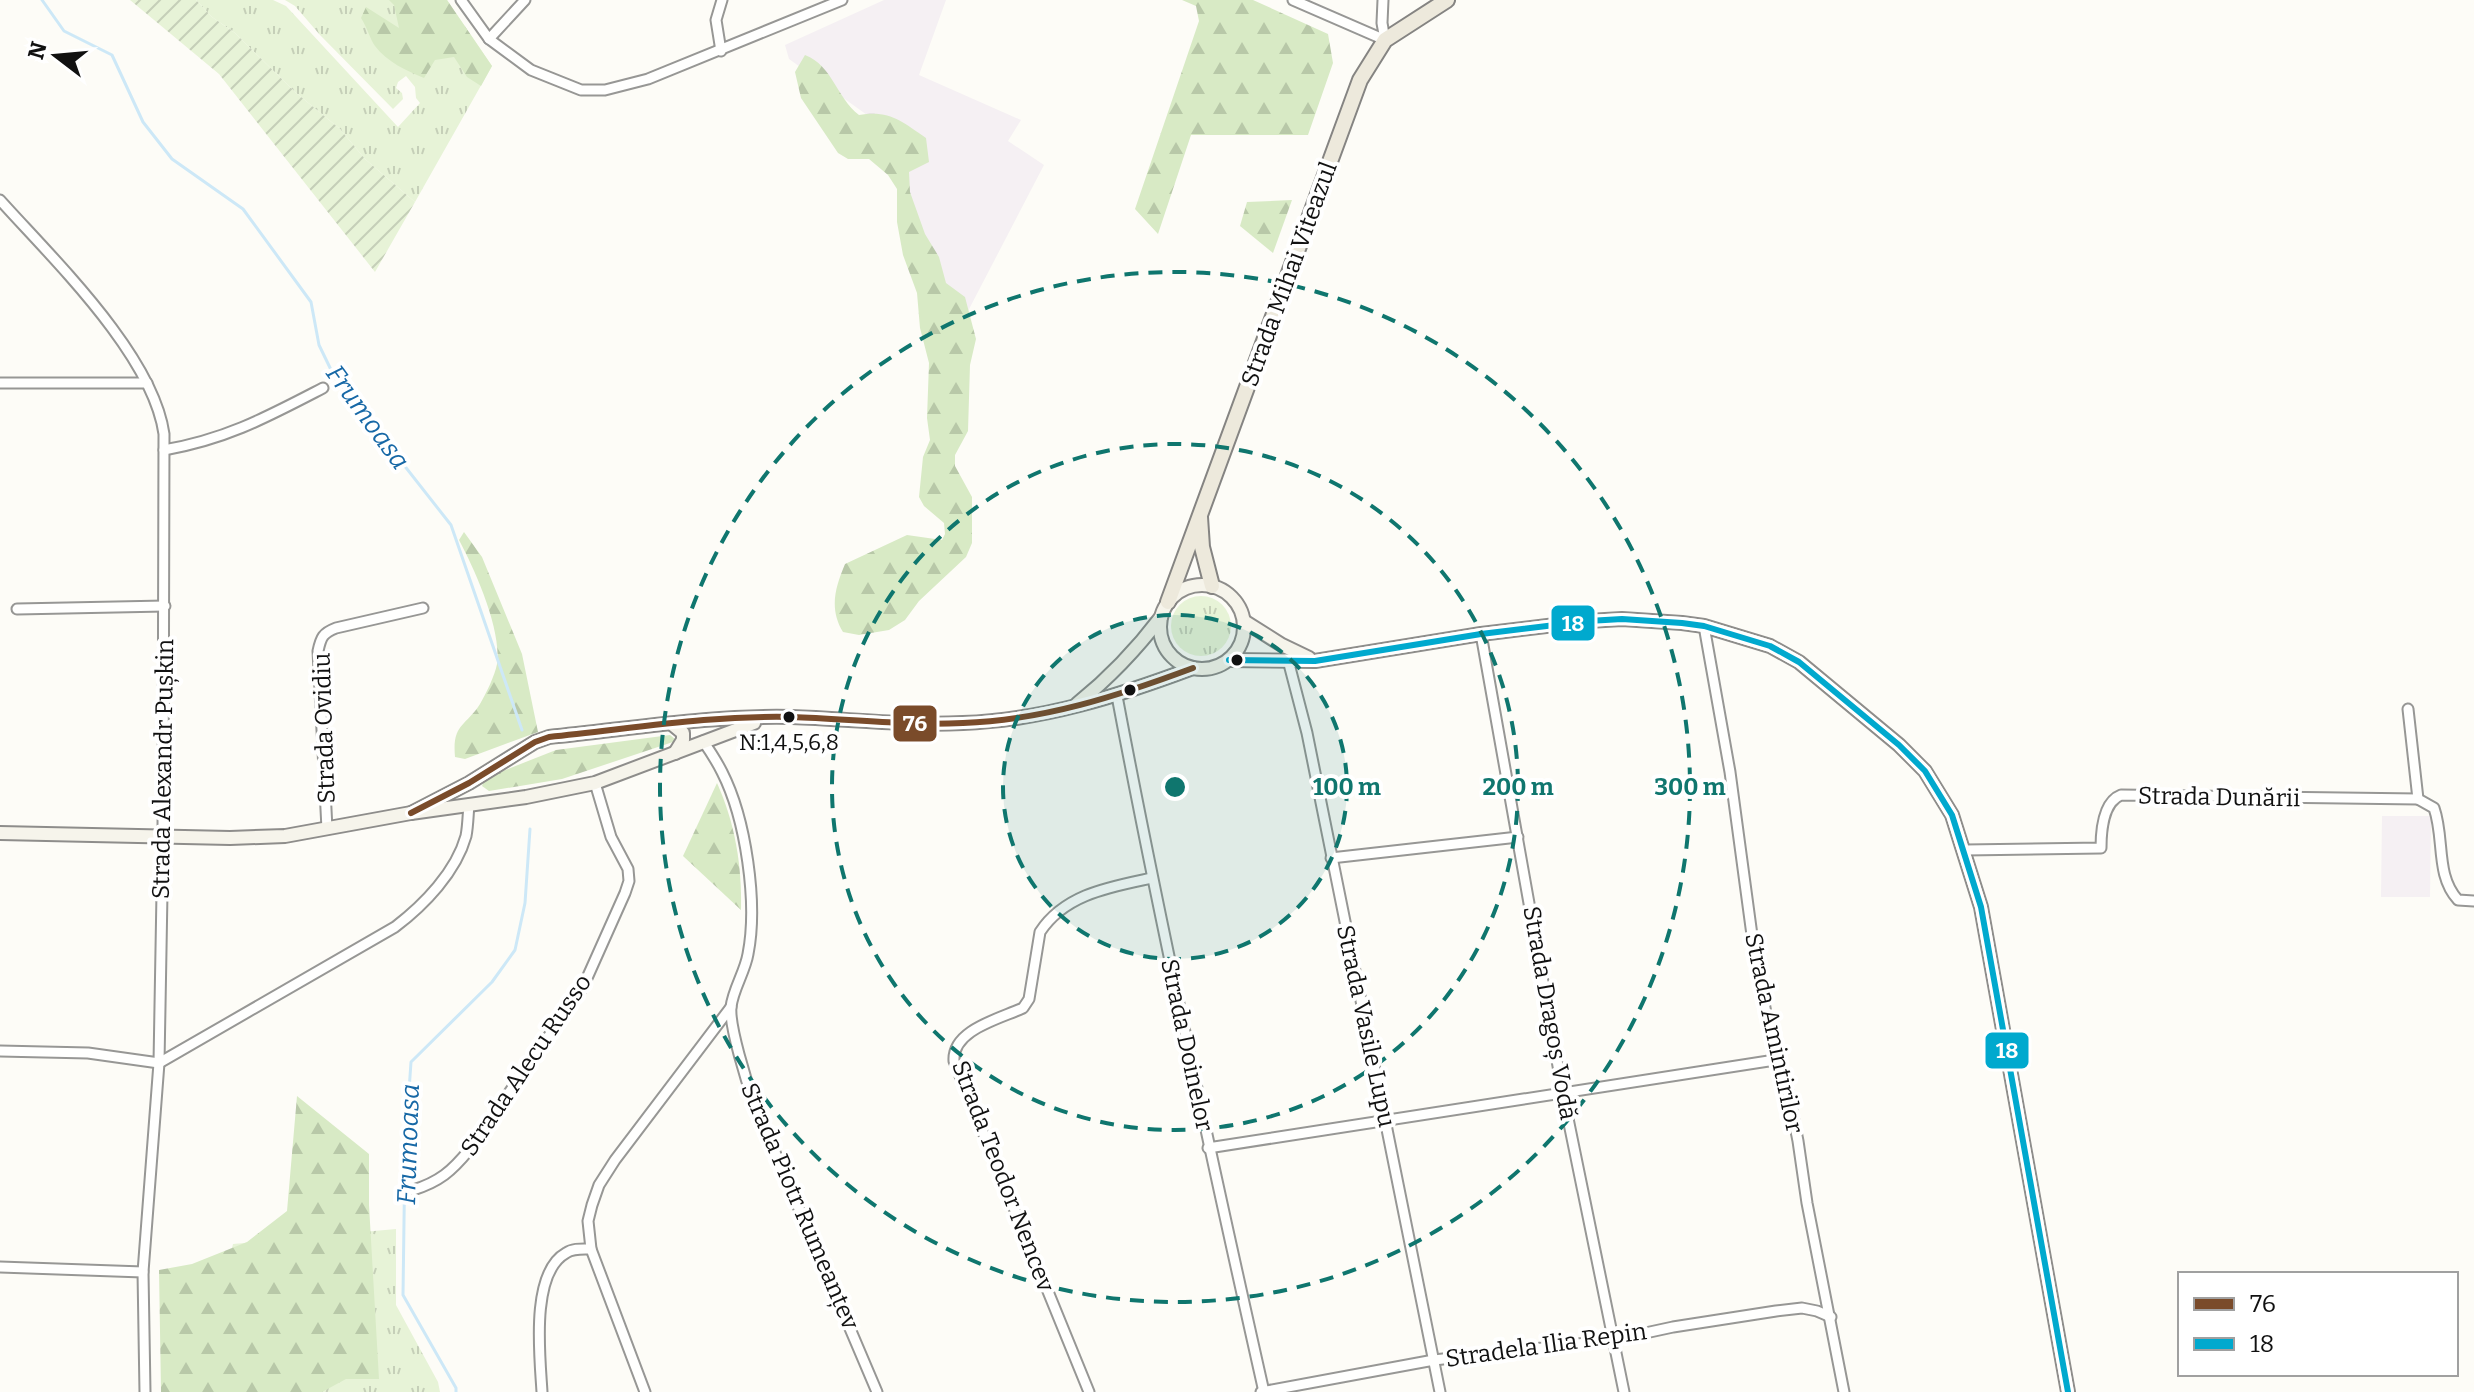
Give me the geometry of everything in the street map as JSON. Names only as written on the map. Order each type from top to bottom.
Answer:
[{"type":"main road","name":"Strada Mihai Viteazul","points":[[1168,602],[1353,96],[1385,40],[1447,0]]},
{"type":"main road","name":"Strada Mihai Viteazul","points":[[1200,512],[1202,547],[1212,586]]},
{"type":"main road","points":[[1071,708],[1104,682],[1138,648],[1168,602],[1178,592],[1191,586],[1212,586],[1233,598],[1244,621],[1242,639],[1229,660]]},
{"type":"main road","points":[[1161,617],[1161,637],[1166,650],[1180,664],[1193,668],[1212,668],[1229,660],[1315,661],[1481,634],[1622,619],[1704,626],[1770,646],[1799,662],[1899,745],[1925,771],[1952,815],[1981,907],[2068,1392]]},
{"type":"main road","points":[[1244,621],[1315,661]]},
{"type":"main road","points":[[411,813],[542,739],[672,724],[768,718],[964,723],[1031,717],[1117,696],[1193,668]]},
{"type":"main road","points":[[0,833],[261,838],[327,829],[595,783],[768,718]]},
{"type":"main road","points":[[672,724],[683,733],[681,745],[675,753]]},
{"type":"main road","points":[[476,779],[476,804]]},
{"type":"street","points":[[461,0],[489,39],[531,70],[581,90],[605,90],[626,85],[721,51],[842,0]]},
{"type":"street","points":[[489,39],[525,0]]},
{"type":"street","points":[[721,51],[716,20],[722,0]]},
{"type":"street","points":[[1293,0],[1385,40]]},
{"type":"street","points":[[1383,0],[1385,40]]},
{"type":"street","name":"Strada Alexandr Pușkin","points":[[0,200],[98,311],[147,383],[162,416],[165,606],[163,836],[159,1063],[143,1272],[145,1392]]},
{"type":"street","points":[[0,383],[147,383]]},
{"type":"street","points":[[164,450],[202,443],[245,428],[323,388]]},
{"type":"street","points":[[17,609],[165,606]]},
{"type":"street","name":"Strada Ovidiu","points":[[327,829],[318,651],[321,638],[336,628],[423,608]]},
{"type":"street","name":"Strada Amintirilor","points":[[1704,626],[1730,772],[1754,950],[1775,1060],[1788,1091],[1844,1392]]},
{"type":"street","name":"Strada Dragoș Vodă","points":[[1481,634],[1563,1094],[1624,1392]]},
{"type":"street","name":"Strada Vasile Lupu","points":[[1288,660],[1307,733],[1440,1392]]},
{"type":"street","name":"Strada Doinelor","points":[[1117,696],[1208,1148],[1263,1392]]},
{"type":"street","points":[[2408,709],[2418,799],[2434,808],[2439,820],[2443,869],[2449,890],[2458,900],[2474,901]]},
{"type":"street","name":"Strada Piotr Rumeanțev","points":[[703,741],[723,774],[736,809],[749,881],[751,927],[748,954],[731,1007],[738,1048],[754,1103],[877,1392]]},
{"type":"street","name":"Strada Alecu Russo","points":[[413,1190],[440,1180],[469,1150],[583,987],[608,934],[629,881],[628,869],[611,837],[595,783]]},
{"type":"street","name":"Strada Dunării","points":[[1965,850],[2101,848],[2101,831],[2110,803],[2121,795],[2418,799]]},
{"type":"street","points":[[0,1051],[88,1053],[159,1063],[395,927],[419,908],[451,865],[465,838],[476,804]]},
{"type":"street","points":[[1331,858],[1518,837]]},
{"type":"street","name":"Strada Teodor Nencev","points":[[1089,1392],[1003,1186],[954,1061],[954,1054],[962,1038],[1023,1008],[1032,992],[1035,955],[1040,932],[1045,925],[1087,893],[1152,878]]},
{"type":"street","points":[[645,1392],[591,1249],[588,1221],[599,1185],[615,1160],[731,1007]]},
{"type":"street","points":[[1208,1148],[1775,1060]]},
{"type":"street","points":[[542,1392],[539,1334],[545,1287],[557,1258],[571,1250],[591,1249]]},
{"type":"street","points":[[0,1267],[143,1272]]},
{"type":"street","name":"Stradela Ilia Repin","points":[[1263,1392],[1434,1360],[1613,1340],[1776,1311],[1802,1308],[1831,1317]]},
{"type":"shaded area","points":[[884,0],[946,0],[919,75],[1021,120],[1008,141],[1044,165],[967,313],[926,263],[881,125],[789,59],[785,45]]},
{"type":"shaded area","points":[[2382,816],[2431,816],[2430,897],[2381,897]]},
{"type":"green space","points":[[130,0],[196,0],[295,92],[340,129],[365,159],[415,202],[375,272],[219,74]]},
{"type":"green space","points":[[196,0],[273,0],[286,6],[398,127],[420,103],[415,87],[406,76],[396,88],[403,99],[393,109],[295,6],[285,0],[447,0],[492,66],[415,202],[365,159],[340,129],[295,92]]},
{"type":"green space","points":[[389,0],[447,0],[492,66],[481,86],[467,77],[454,57],[435,60],[424,78],[385,57],[373,43],[361,18],[366,7],[399,28],[394,5]]},
{"type":"green space","points":[[1182,0],[1253,0],[1328,34],[1333,63],[1308,135],[1191,135],[1158,234],[1135,209],[1199,21],[1196,6]]},
{"type":"green space","points":[[805,55],[822,66],[859,115],[887,116],[926,138],[929,162],[909,172],[910,192],[925,234],[939,257],[946,283],[965,297],[976,339],[970,365],[968,431],[955,455],[955,466],[972,497],[972,543],[966,557],[919,601],[905,620],[889,630],[859,635],[843,632],[836,615],[836,590],[845,564],[907,535],[942,540],[944,523],[924,506],[919,497],[923,457],[930,440],[927,418],[929,363],[920,328],[917,293],[903,255],[897,222],[897,189],[888,175],[869,159],[848,159],[838,153],[801,98],[795,72]]},
{"type":"green space","points":[[1292,200],[1273,253],[1240,226],[1247,202]]},
{"type":"green space","points":[[464,532],[482,557],[522,654],[538,732],[465,759],[455,757],[456,738],[487,690],[497,664],[497,650],[486,600],[459,540]]},
{"type":"green space","points":[[1201,596],[1213,598],[1222,605],[1229,614],[1229,638],[1222,647],[1213,654],[1201,656],[1189,654],[1180,647],[1173,638],[1171,626],[1173,614],[1180,605],[1189,598]]},
{"type":"green space","points":[[670,735],[675,739],[673,742],[562,779],[489,791],[482,786],[485,778],[556,750]]},
{"type":"green space","points":[[717,783],[736,845],[741,910],[683,856]]},
{"type":"green space","points":[[297,1096],[369,1154],[379,1379],[346,1379],[322,1392],[161,1392],[159,1270],[192,1264],[247,1242],[287,1211]]},
{"type":"green space","points":[[396,1229],[396,1305],[438,1382],[440,1392],[230,1392],[227,1269],[233,1244]]},
{"type":"waterway","name":"Frumoasa","points":[[42,0],[64,31],[112,55],[143,122],[172,159],[243,209],[311,302],[319,345],[334,376],[451,525],[522,730]]},
{"type":"waterway","name":"Frumoasa","points":[[456,1392],[403,1295],[405,1148],[411,1062],[492,982],[515,950],[525,903],[530,829]]},
{"type":"transit line","name":"18","points":[[1229,660],[1315,661],[1481,634],[1588,621],[1622,619],[1682,623],[1704,626],[1770,646],[1799,662],[1899,745],[1925,771],[1952,815],[1981,907],[2068,1392]]},
{"type":"transit line","name":"76","points":[[411,813],[549,737],[701,720],[762,717],[920,724],[993,721],[1080,705],[1193,668]]},
{"type":"place","name":"N:1,4,5,6,8","points":[[789,717]]}]
